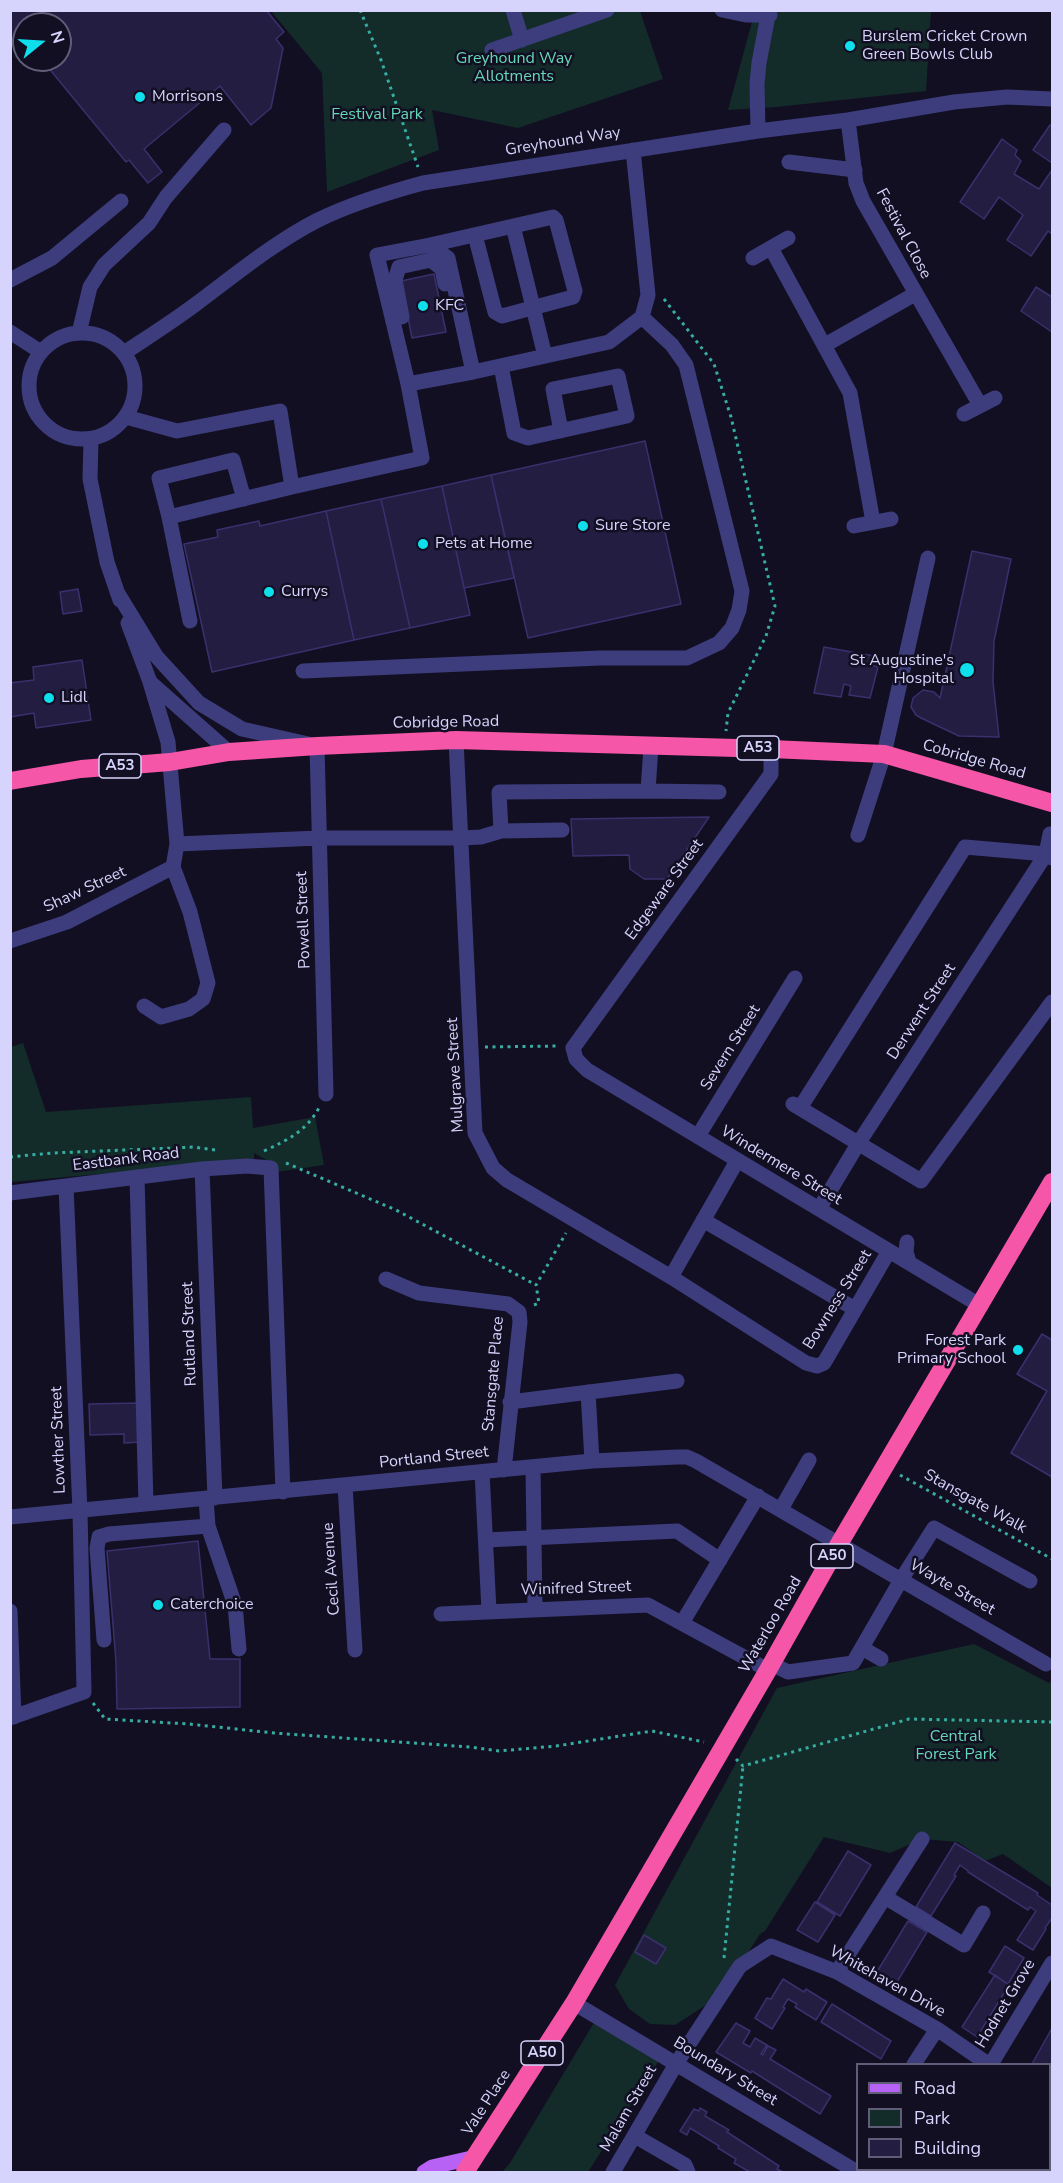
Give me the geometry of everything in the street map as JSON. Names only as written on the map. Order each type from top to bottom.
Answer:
[{"type":"highway","name":"Cobridge Road","points":[[10,781],[81,769],[170,762],[229,752],[456,740],[884,754],[1053,803]]},
{"type":"highway","name":"Waterloo Road","points":[[615,1932],[839,1544],[1053,1182]]},
{"type":"highway","name":"Vale Place","points":[[465,2172],[574,2003],[615,1932]]},
{"type":"main road","points":[[424,2172],[432,2167],[476,2157]]},
{"type":"street","points":[[513,10],[522,40]]},
{"type":"street","points":[[492,50],[607,10]]},
{"type":"street","points":[[722,10],[746,15],[769,13],[758,73],[758,131]]},
{"type":"street","name":"Greyhound Way","points":[[124,353],[192,307],[269,249],[315,222],[342,209],[423,183],[758,131],[848,120],[954,102],[1007,97],[1053,99]]},
{"type":"street","name":"Festival Close","points":[[848,120],[856,183],[863,201],[980,405]]},
{"type":"street","points":[[79,333],[90,287],[104,265],[149,224],[166,197],[224,130]]},
{"type":"street","points":[[408,384],[609,342],[642,317],[648,295],[633,150]]},
{"type":"street","points":[[789,162],[855,170]]},
{"type":"street","points":[[10,280],[52,258],[121,201]]},
{"type":"street","points":[[169,517],[422,458],[408,384],[377,255],[553,217],[556,220],[575,291],[573,297],[534,308],[502,315],[495,312],[475,235]]},
{"type":"street","points":[[513,226],[545,356]]},
{"type":"street","points":[[753,258],[788,238]]},
{"type":"street","points":[[430,245],[448,258],[473,372]]},
{"type":"street","points":[[771,248],[850,393],[873,522]]},
{"type":"street","points":[[400,349],[405,333],[395,280],[399,267],[431,260],[442,269],[449,301],[458,311]]},
{"type":"street","name":"Festival Close","points":[[825,345],[915,294]]},
{"type":"street","points":[[303,670],[600,658],[687,658],[719,643],[732,628],[739,610],[742,591],[686,365],[672,345],[642,317]]},
{"type":"street","points":[[10,332],[41,352]]},
{"type":"street","points":[[79,333],[96,335],[111,342],[124,353],[132,368],[135,385],[133,402],[126,417],[116,428],[91,439],[74,440],[59,435],[46,426],[35,413],[28,381],[33,365],[41,352],[52,342],[79,333]]},
{"type":"street","points":[[501,366],[514,433],[528,438],[561,431],[627,416],[618,376],[553,389],[561,431]]},
{"type":"street","points":[[964,414],[995,398]]},
{"type":"street","points":[[126,417],[177,431],[280,411],[292,487]]},
{"type":"street","points":[[91,439],[90,479],[107,562],[150,682],[168,742],[177,844],[173,867],[190,912],[208,983],[203,999],[189,1009],[161,1017],[144,1006]]},
{"type":"street","points":[[190,621],[159,478],[233,460],[244,499]]},
{"type":"street","points":[[855,526],[891,519]]},
{"type":"street","points":[[858,835],[884,754],[928,558]]},
{"type":"street","points":[[117,592],[156,656],[200,703],[243,729],[317,746]]},
{"type":"street","points":[[150,682],[229,752]]},
{"type":"street","name":"Mulgrave Street","points":[[456,740],[475,1133],[483,1152],[493,1168],[507,1180],[671,1277],[806,1363],[817,1366]]},
{"type":"street","name":"Powell Street","points":[[317,746],[326,1094]]},
{"type":"street","points":[[648,792],[651,746]]},
{"type":"street","name":"Edgeware Street","points":[[573,1048],[771,774],[771,749]]},
{"type":"street","points":[[501,831],[499,792],[719,792]]},
{"type":"street","points":[[177,844],[319,838],[461,838],[481,837],[501,831],[562,830]]},
{"type":"street","name":"Derwent Street","points":[[819,1209],[858,1144],[1049,856],[1050,834]]},
{"type":"street","points":[[1049,856],[964,847],[796,1106],[921,1182],[1053,1002]]},
{"type":"street","name":"Shaw Street","points":[[10,940],[67,922],[173,867]]},
{"type":"street","name":"Severn Street","points":[[698,1136],[795,978]]},
{"type":"street","name":"Windermere Street","points":[[573,1048],[576,1059],[586,1070],[981,1306]]},
{"type":"street","points":[[671,1277],[737,1161]]},
{"type":"street","name":"Eastbank Road","points":[[10,1193],[202,1169],[247,1166],[272,1168],[283,1492]]},
{"type":"street","name":"Rutland Street","points":[[202,1169],[210,1498],[208,1526],[235,1605],[239,1649]]},
{"type":"street","points":[[137,1177],[146,1504]]},
{"type":"street","name":"Lowther Street","points":[[66,1186],[80,1510],[84,1692]]},
{"type":"street","points":[[703,1220],[855,1309]]},
{"type":"street","points":[[907,1242],[906,1252],[909,1262]]},
{"type":"street","name":"Bowness Street","points":[[817,1366],[824,1363],[889,1251]]},
{"type":"street","name":"Stansgate Place","points":[[386,1279],[419,1293],[508,1304],[519,1312],[520,1322],[504,1470]]},
{"type":"street","points":[[510,1402],[677,1380]]},
{"type":"street","points":[[588,1392],[592,1461]]},
{"type":"street","name":"Portland Street","points":[[10,1517],[592,1461],[687,1457],[839,1544]]},
{"type":"street","points":[[781,1509],[809,1460]]},
{"type":"street","points":[[533,1467],[536,1609]]},
{"type":"street","points":[[482,1472],[489,1611]]},
{"type":"street","name":"Cecil Avenue","points":[[345,1485],[355,1650]]},
{"type":"street","points":[[682,1623],[758,1496]]},
{"type":"street","points":[[104,1640],[97,1548],[99,1538],[109,1534],[208,1526]]},
{"type":"street","points":[[881,1659],[862,1648],[934,1528],[1030,1581]]},
{"type":"street","points":[[486,1540],[677,1531],[720,1560]]},
{"type":"street","name":"Wayte Street","points":[[839,1544],[1046,1664]]},
{"type":"street","name":"Winifred Street","points":[[441,1614],[648,1605],[770,1667],[788,1672],[853,1663],[862,1648]]},
{"type":"street","points":[[10,1611],[12,1717],[84,1692]]},
{"type":"street","points":[[837,1972],[922,1839]]},
{"type":"street","points":[[885,1897],[964,1945],[983,1914]]},
{"type":"street","name":"Whitehaven Drive","points":[[676,2064],[740,1966],[771,1946],[837,1972],[937,2029],[988,2063]]},
{"type":"street","name":"Hodnet Grove","points":[[990,2063],[1053,1963]]},
{"type":"street","name":"Boundary Street","points":[[574,2003],[856,2167]]},
{"type":"street","points":[[916,2063],[937,2029]]},
{"type":"street","name":"Malam Street","points":[[613,2172],[676,2064]]},
{"type":"street","points":[[635,2136],[685,2165],[688,2172]]},
{"type":"path","points":[[360,10],[381,60],[423,183]]},
{"type":"path","points":[[472,1047],[549,1045],[573,1048]]},
{"type":"path","points":[[259,1153],[297,1134],[304,1128],[311,1121],[326,1094]]},
{"type":"path","points":[[519,1312],[539,1303],[536,1285],[574,1220]]},
{"type":"path","name":"Stansgate Walk","points":[[885,1467],[1053,1559]]},
{"type":"path","points":[[84,1692],[105,1719],[470,1746],[499,1751],[556,1746],[652,1731],[693,1738],[723,1748],[743,1766]]},
{"type":"path","points":[[743,1766],[909,1719],[1053,1722]]},
{"type":"path","points":[[724,1962],[743,1766]]},
{"type":"green space","points":[[271,11],[640,11],[663,79],[518,128],[432,110],[439,150],[327,192],[322,73]]},
{"type":"green space","points":[[755,11],[931,11],[926,91],[728,110]]},
{"type":"green space","points":[[23,1043],[46,1112],[251,1097],[253,1128],[315,1117],[324,1165],[276,1172],[275,1165],[254,1153],[254,1160],[11,1182],[11,1047]]},
{"type":"green space","name":"Central Forest Park","points":[[974,1644],[1049,1683],[1052,1680],[1052,1888],[1003,1854],[985,1861],[958,1842],[922,1839],[890,1853],[824,1837],[765,1931],[760,1934],[720,1996],[675,2025],[650,2024],[629,2009],[615,1985],[777,1688]]},
{"type":"green space","points":[[595,2021],[660,2059],[588,2172],[502,2172],[510,2163]]},
{"type":"building","name":"Morrisons","points":[[10,10],[266,10],[284,32],[276,39],[283,48],[271,108],[251,125],[220,86],[144,149],[162,172],[148,183],[129,160],[126,162],[52,72],[72,72],[72,12],[12,12],[12,41],[10,43]]},
{"type":"building","points":[[1050,125],[1052,126],[1052,163],[1033,150]]},
{"type":"building","points":[[1002,139],[1017,150],[1015,155],[1021,161],[1014,174],[1039,189],[1052,170],[1052,234],[1048,231],[1031,256],[1007,240],[1023,215],[999,197],[984,219],[960,202]]},
{"type":"building","name":"KFC","points":[[434,274],[446,332],[412,338],[401,281]]},
{"type":"building","points":[[1036,287],[1052,297],[1052,332],[1021,311]]},
{"type":"building","name":"Sure Store","points":[[645,441],[681,604],[528,638],[491,475]]},
{"type":"building","points":[[491,475],[514,578],[464,588],[442,486]]},
{"type":"building","name":"Pets at Home","points":[[442,486],[470,615],[410,628],[381,499]]},
{"type":"building","points":[[381,499],[410,628],[354,640],[326,511]]},
{"type":"building","name":"Currys","points":[[326,511],[354,640],[212,672],[184,544],[218,537],[217,530],[259,521],[260,526]]},
{"type":"building","points":[[972,551],[1011,559],[994,641],[993,682],[999,737],[959,736],[916,715],[911,707],[913,698],[923,690],[934,692],[940,698]]},
{"type":"building","points":[[78,589],[82,611],[63,614],[60,592]]},
{"type":"building","points":[[824,647],[874,656],[871,665],[878,667],[870,698],[849,695],[851,686],[844,684],[841,697],[814,693]]},
{"type":"building","name":"Lidl","points":[[82,660],[91,720],[36,728],[34,713],[10,717],[10,683],[34,680],[33,667]]},
{"type":"building","points":[[709,817],[667,879],[644,879],[630,869],[629,855],[573,856],[571,819]]},
{"type":"building","points":[[1042,1334],[1052,1340],[1052,1477],[1011,1453],[1047,1391],[1017,1374]]},
{"type":"building","points":[[140,1403],[141,1442],[124,1443],[124,1434],[90,1435],[89,1404]]},
{"type":"building","name":"Caterchoice","points":[[198,1541],[210,1659],[240,1659],[240,1707],[117,1709],[116,1662],[107,1551]]},
{"type":"building","points":[[955,1843],[1038,1893],[1037,1895],[1052,1905],[1052,1918],[1033,1950],[1017,1940],[1036,1911],[1030,1907],[1028,1910],[960,1865],[954,1875],[956,1876],[931,1916],[916,1907]]},
{"type":"building","points":[[848,1851],[871,1865],[840,1916],[817,1902]]},
{"type":"building","points":[[815,1902],[835,1915],[818,1942],[797,1930]]},
{"type":"building","points":[[908,1921],[927,1932],[894,1987],[875,1975]]},
{"type":"building","points":[[644,1935],[666,1948],[656,1964],[635,1952]]},
{"type":"building","points":[[1005,1946],[1024,1958],[1008,1984],[989,1972]]},
{"type":"building","points":[[995,1975],[1009,1985],[977,2037],[962,2027]]},
{"type":"building","points":[[783,1979],[827,2002],[816,2020],[795,2007],[797,2004],[788,1999],[772,2029],[755,2018],[767,1998],[771,1999]]},
{"type":"building","points":[[832,2004],[891,2041],[881,2059],[821,2022]]},
{"type":"building","points":[[736,2023],[750,2031],[743,2043],[750,2047],[755,2038],[767,2045],[761,2054],[763,2055],[768,2046],[776,2050],[770,2059],[831,2096],[820,2114],[752,2071],[751,2073],[716,2052]]},
{"type":"building","points":[[1052,2028],[1051,2072],[1051,2063],[1033,2063]]},
{"type":"building","points":[[700,2108],[707,2112],[705,2116],[729,2130],[727,2132],[779,2166],[777,2169],[783,2172],[750,2172],[734,2163],[736,2159],[718,2148],[719,2146],[690,2128],[687,2135],[680,2131],[694,2109],[699,2111]]},
{"type":"building","points":[[910,2171],[944,2172],[913,2172]]},
{"type":"place","name":"Burslem Cricket Crown Green Bowls Club","points":[[850,46]]},
{"type":"place","name":"Morrisons","points":[[140,97]]},
{"type":"place","name":"KFC","points":[[423,306]]},
{"type":"place","name":"Sure Store","points":[[583,526]]},
{"type":"place","name":"Pets at Home","points":[[423,544]]},
{"type":"place","name":"Currys","points":[[269,592]]},
{"type":"place","name":"St Augustine's Hospital","points":[[967,670]]},
{"type":"place","name":"Lidl","points":[[49,698]]},
{"type":"place","name":"Forest Park Primary School","points":[[1018,1350]]},
{"type":"place","name":"Caterchoice","points":[[158,1605]]},
{"type":"park label","name":"Greyhound Way Allotments","points":[[514,68]]},
{"type":"park label","name":"Festival Park","points":[[377,115]]}]
